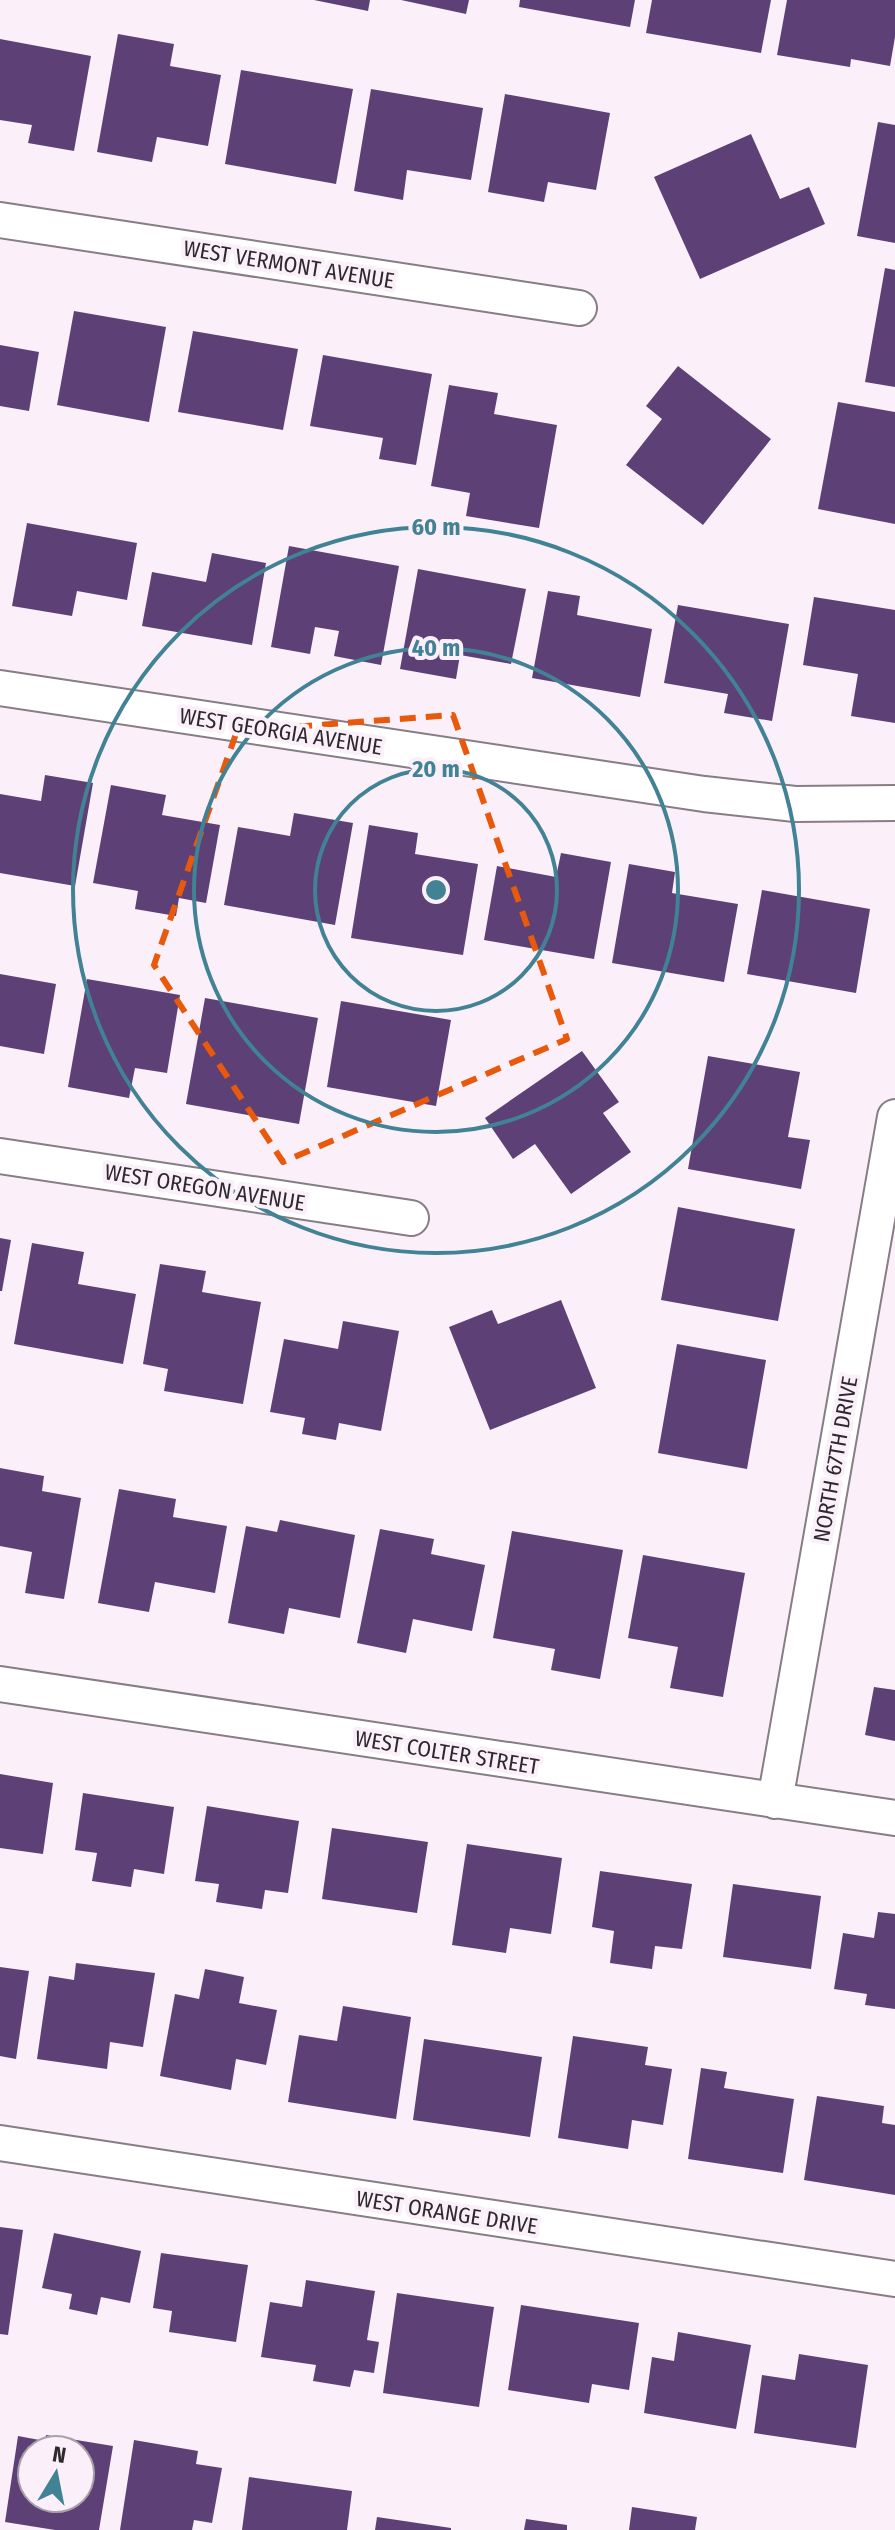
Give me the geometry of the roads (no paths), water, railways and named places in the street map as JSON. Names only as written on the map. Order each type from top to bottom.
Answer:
[{"type":"street","name":"WEST VERMONT AVENUE","points":[[0,220],[579,308]]},
{"type":"street","name":"WEST GEORGIA AVENUE","points":[[0,688],[704,794],[795,804],[895,803]]},
{"type":"street","name":"NORTH 67TH DRIVE","points":[[775,1801],[895,1117]]},
{"type":"street","name":"WEST OREGON AVENUE","points":[[0,1156],[411,1218]]},
{"type":"street","name":"WEST COLTER STREET","points":[[0,1684],[895,1818]]},
{"type":"street","name":"WEST ORANGE DRIVE","points":[[0,2143],[895,2279]]}]
